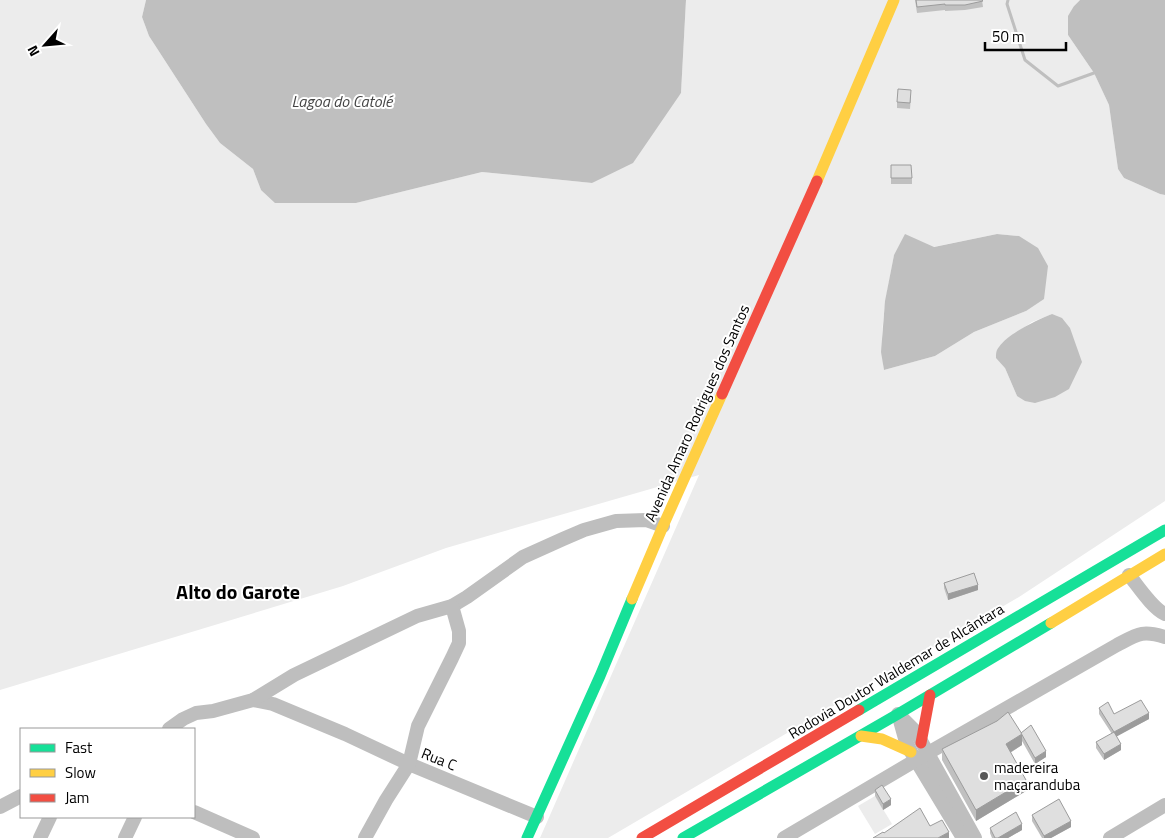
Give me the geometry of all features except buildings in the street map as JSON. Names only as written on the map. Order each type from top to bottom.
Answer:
[{"type":"main road","name":"Avenida Amaro Rodrigues dos Santos","points":[[527,838],[600,676],[663,526],[828,156],[894,0]]},
{"type":"main road","name":"Rodovia Doutor Waldemar de Alcântara","points":[[642,838],[1165,530]]},
{"type":"main road","points":[[683,838],[861,736],[1165,554]]},
{"type":"main road","points":[[861,736],[882,739],[919,752],[930,695]]},
{"type":"street","points":[[170,728],[196,713],[213,711],[253,700],[302,671],[417,616],[452,606],[523,557],[584,530],[635,519],[646,520],[663,526]]},
{"type":"street","points":[[1129,575],[1154,606],[1165,614]]},
{"type":"street","points":[[253,700],[274,704],[409,764],[418,726],[459,643],[460,631],[452,606]]},
{"type":"street","points":[[784,838],[919,752],[1134,636],[1151,633],[1165,637]]},
{"type":"street","points":[[898,714],[906,742],[919,752],[975,838]]},
{"type":"street","points":[[919,752],[963,838]]},
{"type":"street","name":"Rua C","points":[[365,838],[409,764],[537,817]]},
{"type":"street","points":[[0,807],[20,797]]},
{"type":"street","points":[[1110,838],[1165,805]]},
{"type":"street","points":[[195,812],[252,838]]},
{"type":"street","points":[[40,838],[50,818]]},
{"type":"street","points":[[125,838],[135,818]]},
{"type":"shaded area","points":[[0,0],[146,0],[142,17],[149,36],[220,143],[253,169],[261,190],[356,203],[482,172],[592,183],[681,93],[686,0],[1080,0],[1074,6],[1068,35],[1094,73],[1109,105],[1118,169],[1124,178],[1165,195],[1165,501],[1019,597],[608,838],[540,838],[699,475],[446,548],[343,586],[0,690]],"holes":[[[997,234],[1019,236],[1026,311],[974,332],[935,356],[884,370],[882,356],[883,327],[894,255]],[[1052,314],[1017,396],[1005,368],[1006,340],[1032,322]]]},
{"type":"shaded area","points":[[875,796],[892,824],[875,834],[858,806]]},
{"type":"water","name":"Lagoa do Catolé","points":[[146,0],[686,0],[681,93],[633,163],[592,183],[482,172],[356,203],[275,203],[261,190],[253,169],[220,143],[149,36],[142,17]]},
{"type":"water","points":[[1080,0],[1165,0],[1165,195],[1124,178],[1118,169],[1109,105],[1094,73],[1068,35],[1068,16]]},
{"type":"water","points":[[905,234],[934,247],[997,234],[1019,236],[1038,248],[1048,266],[1044,299],[1026,311],[974,332],[935,356],[884,370],[881,352],[885,301],[894,255]]},
{"type":"water","points":[[1052,314],[1062,318],[1070,328],[1082,362],[1069,389],[1055,397],[1035,403],[1025,401],[1017,396],[1005,368],[996,358],[997,351],[1016,332]]},
{"type":"waterway","points":[[1008,0],[1007,4],[1025,60],[1058,86],[1094,73]]},
{"type":"traffic: fast","points":[[859,710],[1165,530]]},
{"type":"traffic: fast","points":[[527,838],[600,676],[632,599]]},
{"type":"traffic: fast","points":[[683,838],[1051,623]]},
{"type":"traffic: slow","points":[[817,181],[894,0]]},
{"type":"traffic: slow","points":[[632,599],[722,394]]},
{"type":"traffic: slow","points":[[1051,623],[1165,554]]},
{"type":"traffic: slow","points":[[861,736],[882,739],[911,752]]},
{"type":"traffic: jam","points":[[722,394],[817,181]]},
{"type":"traffic: jam","points":[[921,743],[930,695]]},
{"type":"traffic: jam","points":[[642,838],[859,710]]},
{"type":"place","name":"madereira maçaranduba","points":[[984,776]]},
{"type":"district","name":"Alto do Garote","points":[[238,591]]}]
